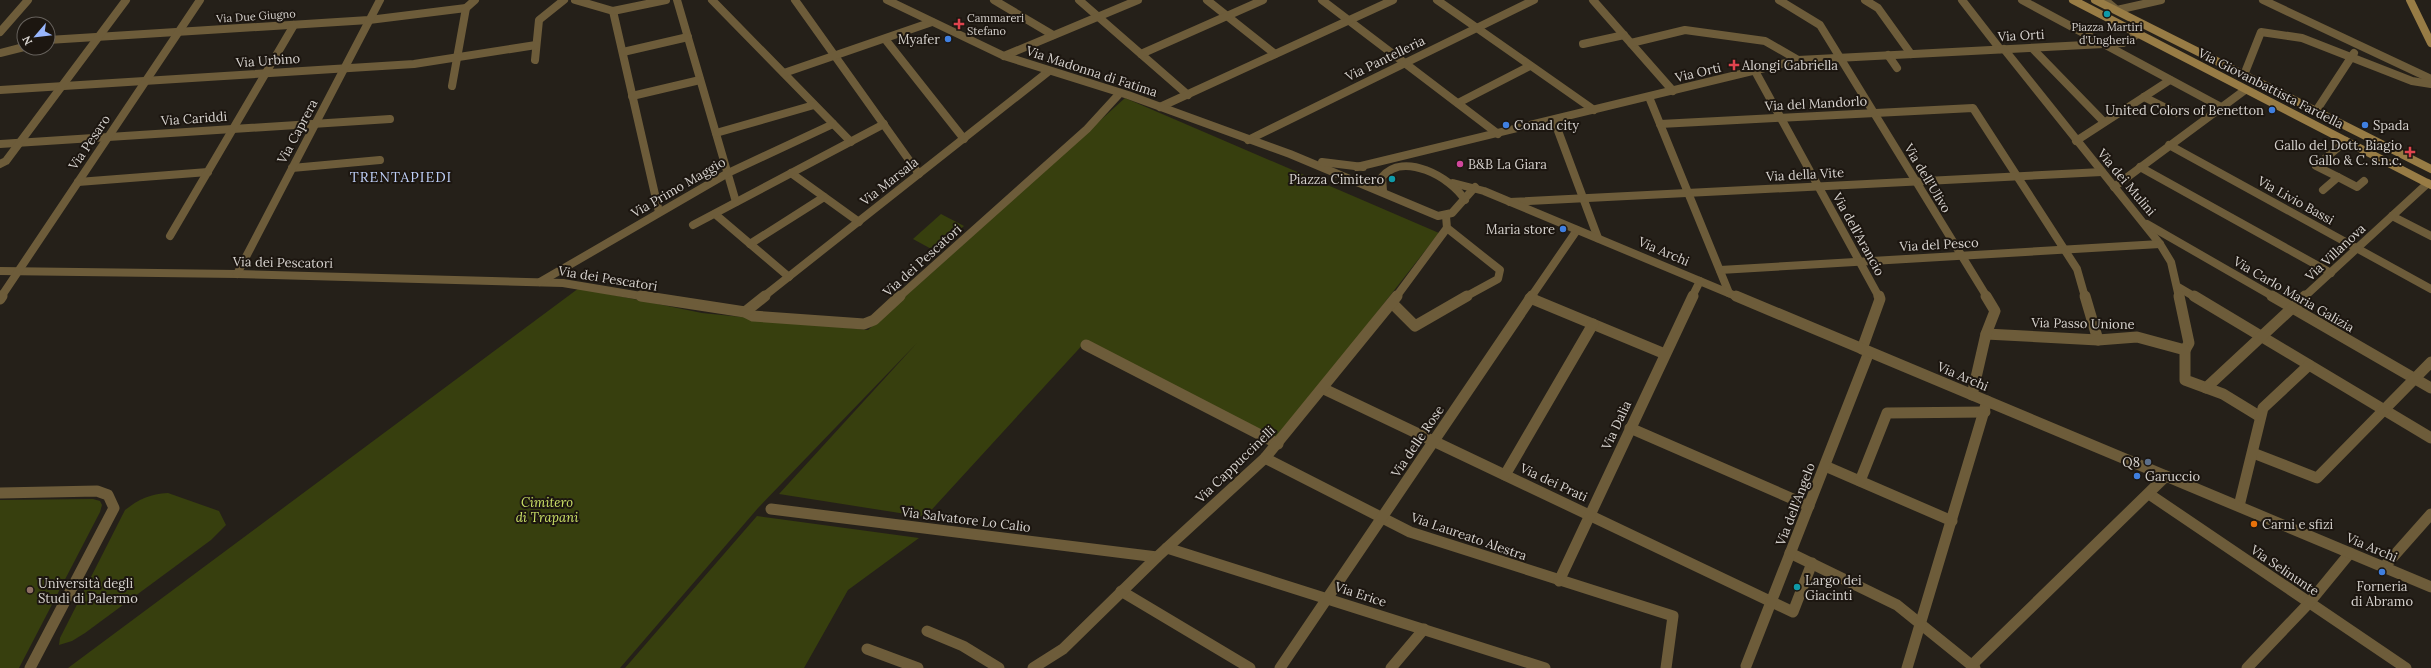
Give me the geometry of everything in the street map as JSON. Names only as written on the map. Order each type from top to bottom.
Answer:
[{"type":"main road","name":"Via Giovanbattista Fardella","points":[[2073,0],[2429,184]]},
{"type":"main road","name":"Via Giovanbattista Fardella","points":[[2095,0],[2431,169]]},
{"type":"main road","points":[[2410,0],[2431,43]]},
{"type":"street","points":[[0,24],[20,0]]},
{"type":"street","points":[[0,32],[28,0]]},
{"type":"street","points":[[0,164],[6,161],[20,143],[126,0]]},
{"type":"street","name":"Via Pesaro","points":[[0,299],[200,0]]},
{"type":"street","name":"Via Caprera","points":[[237,274],[380,0]]},
{"type":"street","points":[[452,86],[466,8],[475,0]]},
{"type":"street","points":[[535,60],[539,20],[564,0]]},
{"type":"street","points":[[575,0],[613,11],[666,0]]},
{"type":"street","points":[[677,0],[736,202]]},
{"type":"street","points":[[712,0],[851,142]]},
{"type":"street","points":[[795,0],[920,174]]},
{"type":"street","name":"Via Madonna di Fatima","points":[[887,0],[1004,56],[1120,93],[1290,154]]},
{"type":"street","points":[[994,0],[1054,35]]},
{"type":"street","points":[[1079,0],[1188,95]]},
{"type":"street","points":[[1004,56],[1138,0]]},
{"type":"street","points":[[1207,0],[1275,54]]},
{"type":"street","points":[[1141,54],[1263,0]]},
{"type":"street","points":[[1322,0],[1498,134]]},
{"type":"street","points":[[1160,107],[1393,0]]},
{"type":"street","points":[[1437,0],[1594,110]]},
{"type":"street","name":"Via Pantelleria","points":[[1248,140],[1534,0]]},
{"type":"street","points":[[1593,0],[1674,91]]},
{"type":"street","name":"Via dell'Ulivo","points":[[1779,0],[1820,25],[1994,311],[1986,334]]},
{"type":"street","name":"Via dei Mulini","points":[[1962,0],[2076,141],[2144,222],[2171,262],[2178,287],[2189,342],[2185,350]]},
{"type":"street","points":[[2022,0],[2221,107]]},
{"type":"street","points":[[2105,0],[2117,10],[2161,0]]},
{"type":"street","points":[[2263,0],[2431,79]]},
{"type":"street","points":[[1870,1],[1878,8],[1911,54]]},
{"type":"street","name":"Via Due Giugno","points":[[56,40],[369,20],[466,8]]},
{"type":"street","points":[[613,11],[659,212]]},
{"type":"street","points":[[784,73],[932,22]]},
{"type":"street","points":[[170,236],[294,25]]},
{"type":"street","points":[[1631,43],[1685,30],[1765,41],[1777,46],[1798,60]]},
{"type":"street","points":[[2244,75],[2261,32],[2302,38],[2412,81],[2431,84]]},
{"type":"street","name":"Via Orti","points":[[1423,152],[1755,72],[1798,60],[2124,43],[2138,34]]},
{"type":"street","points":[[1583,44],[1624,35]]},
{"type":"street","points":[[623,52],[688,37]]},
{"type":"street","points":[[885,39],[964,139]]},
{"type":"street","name":"Via Urbino","points":[[0,90],[414,64],[536,45]]},
{"type":"street","points":[[2316,111],[2359,46]]},
{"type":"street","points":[[2032,48],[2104,122]]},
{"type":"street","points":[[0,54],[16,49]]},
{"type":"street","points":[[1888,55],[1897,68]]},
{"type":"street","points":[[1458,103],[1530,66]]},
{"type":"street","name":"Via Marsala","points":[[745,312],[1049,71]]},
{"type":"street","name":"Via dell'Arancio","points":[[1755,72],[1880,299],[1865,350]]},
{"type":"street","points":[[632,96],[700,80]]},
{"type":"street","points":[[2076,141],[2170,80]]},
{"type":"street","points":[[2114,186],[2245,90]]},
{"type":"street","name":"Via dei Pescatori","points":[[0,271],[237,274],[584,284],[708,308],[745,312],[753,316],[856,325],[874,320],[1088,129],[1120,93]]},
{"type":"street","points":[[1649,97],[1729,293]]},
{"type":"street","points":[[2144,97],[2176,113]]},
{"type":"street","points":[[716,133],[814,104]]},
{"type":"street","name":"Via del Mandorlo","points":[[1660,124],[1973,108],[2019,176]]},
{"type":"street","name":"Via Cariddi","points":[[0,144],[390,118]]},
{"type":"street","points":[[1554,120],[1598,238]]},
{"type":"street","name":"Via Primo Maggio","points":[[540,282],[728,173],[833,124]]},
{"type":"street","points":[[693,225],[884,124]]},
{"type":"street","points":[[2346,141],[2316,166],[2357,187],[2364,181]]},
{"type":"street","name":"Via Livio Bassi","points":[[2169,145],[2431,289]]},
{"type":"street","points":[[1383,191],[1380,184],[1382,177],[1396,166],[1423,152]]},
{"type":"street","points":[[1290,154],[1332,164],[1357,167],[1423,152]]},
{"type":"street","points":[[1290,154],[1383,191],[1438,216],[1446,216],[1459,207],[1479,189]]},
{"type":"street","points":[[292,168],[380,160]]},
{"type":"street","name":"Via Archi","points":[[1357,167],[1417,167],[1453,183],[1479,189],[1972,395],[1986,407],[2166,476],[2431,587]]},
{"type":"street","points":[[2140,167],[2331,273]]},
{"type":"street","points":[[78,182],[208,172]]},
{"type":"street","name":"Via della Vite","points":[[1510,202],[2102,172]]},
{"type":"street","points":[[791,173],[859,222]]},
{"type":"street","points":[[2019,176],[2077,270],[2098,340]]},
{"type":"street","points":[[2323,190],[2338,177]]},
{"type":"street","points":[[1453,183],[1460,189],[1465,200]]},
{"type":"street","name":"Via Villanova","points":[[2206,388],[2357,248],[2429,184]]},
{"type":"street","points":[[750,244],[824,197]]},
{"type":"street","points":[[715,214],[789,277]]},
{"type":"street","points":[[1392,303],[1415,326],[1498,279],[1500,270],[1447,231],[1446,216]]},
{"type":"street","points":[[2392,216],[2431,236]]},
{"type":"street","name":"Via Carlo Maria Galizia","points":[[2144,222],[2431,388]]},
{"type":"street","name":"Via delle Rose","points":[[1280,668],[1577,230]]},
{"type":"street","name":"Via Cappuccinelli","points":[[1033,668],[1063,649],[1121,591],[1265,458],[1324,388],[1447,231]]},
{"type":"street","name":"Via del Pesco","points":[[1720,270],[2064,250],[2158,242],[2171,238]]},
{"type":"street","name":"Via Dalia","points":[[1559,582],[1589,515],[1700,281]]},
{"type":"street","points":[[2178,287],[2431,438]]},
{"type":"street","points":[[1530,298],[1665,354]]},
{"type":"street","points":[[1505,475],[1593,324]]},
{"type":"street","points":[[1972,395],[1986,334]]},
{"type":"street","name":"Via Passo Unione","points":[[1986,334],[2098,340],[2137,337],[2185,350]]},
{"type":"street","points":[[1086,345],[1278,444]]},
{"type":"street","name":"Via dell'Angelo","points":[[1746,666],[1825,466],[1865,350]]},
{"type":"street","points":[[2185,350],[2185,380],[2223,394],[2259,416]]},
{"type":"street","points":[[2253,453],[2317,478],[2431,362]]},
{"type":"street","points":[[2239,506],[2253,453],[2259,416],[2263,408],[2309,365]]},
{"type":"street","name":"Via dei Prati","points":[[1324,388],[1793,612],[1812,563]]},
{"type":"street","points":[[1860,481],[1887,413],[1986,407],[1907,668]]},
{"type":"street","points":[[1630,428],[1809,506]]},
{"type":"street","name":"Via Laureato Alestra","points":[[1265,458],[1410,532],[1559,582],[1673,616],[1666,668]]},
{"type":"street","points":[[1825,466],[1952,521]]},
{"type":"street","points":[[1790,553],[1897,605],[1974,667],[2166,476]]},
{"type":"street","points":[[0,493],[98,491],[108,495],[114,508],[30,668]]},
{"type":"street","name":"Via Selinunte","points":[[2149,494],[2406,668]]},
{"type":"street","name":"Via Salvatore Lo Calio","points":[[771,510],[1157,557]]},
{"type":"street","points":[[2384,567],[2431,514]]},
{"type":"street","name":"Via Erice","points":[[1167,548],[1545,668]]},
{"type":"street","points":[[2247,668],[2309,603],[2350,553]]},
{"type":"street","points":[[1121,591],[1250,668]]},
{"type":"street","points":[[1391,668],[1424,629]]},
{"type":"street","points":[[927,631],[963,646],[999,668]]},
{"type":"street","points":[[867,649],[918,668]]},
{"type":"green space","name":"Cimitero di Trapani","points":[[1125,98],[1439,233],[1277,440],[1087,340],[925,517],[779,494],[917,343],[758,508],[620,668],[68,668],[579,288],[702,313],[868,330]]},
{"type":"green space","points":[[941,214],[964,226],[935,251],[913,239]]},
{"type":"green space","points":[[168,493],[219,511],[226,525],[211,540],[85,633],[72,641],[59,645],[60,638],[125,510],[145,498]]},
{"type":"green space","name":"Università degli Studi di Palermo","points":[[93,499],[100,501],[102,505],[100,512],[19,668],[0,668],[0,500]]},
{"type":"green space","points":[[757,516],[919,538],[848,590],[804,668],[625,668]]},
{"type":"place","name":"Piazza Martiri d'Ungheria","points":[[2107,14]]},
{"type":"place","name":"Cammareri Stefano","points":[[959,24]]},
{"type":"place","name":"Myafer","points":[[948,39]]},
{"type":"place","name":"Alongi Gabriella","points":[[1734,65]]},
{"type":"place","name":"United Colors of Benetton","points":[[2272,110]]},
{"type":"place","name":"Conad city","points":[[1506,125]]},
{"type":"place","name":"Spada","points":[[2365,125]]},
{"type":"place","name":"Gallo del Dott. Biagio Gallo & C. s.n.c.","points":[[2410,152]]},
{"type":"place","name":"B&B La Giara","points":[[1460,164]]},
{"type":"place","name":"Piazza Cimitero","points":[[1392,179]]},
{"type":"place","name":"Maria store","points":[[1563,229]]},
{"type":"place","name":"Q8","points":[[2148,462]]},
{"type":"place","name":"Garuccio","points":[[2137,476]]},
{"type":"place","name":"Carni e sfizi","points":[[2254,524]]},
{"type":"place","name":"Forneria di Abramo","points":[[2382,572]]},
{"type":"place","name":"Largo dei Giacinti","points":[[1797,587]]},
{"type":"place","name":"Università degli Studi di Palermo","points":[[30,590]]},
{"type":"district","name":"TRENTAPIEDI","points":[[401,177]]}]
